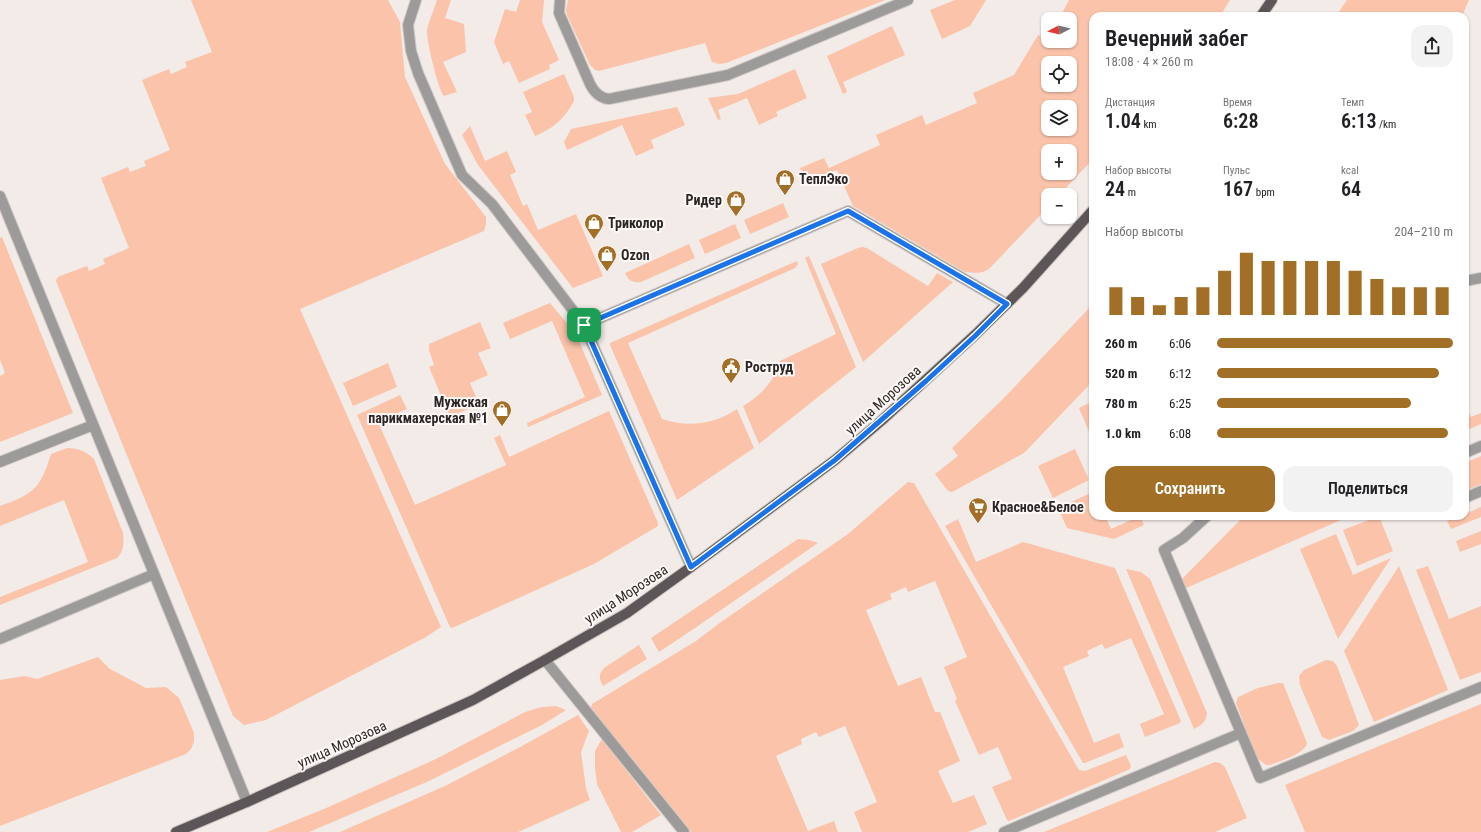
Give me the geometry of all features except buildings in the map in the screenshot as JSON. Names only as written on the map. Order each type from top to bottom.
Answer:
[{"type":"main road","points":[[1264,12],[1272,0]]},
{"type":"main road","name":"улица Морозова","points":[[176,832],[247,802],[473,700],[626,613],[691,567],[835,460],[931,376],[1007,304],[1089,214]]},
{"type":"street","points":[[416,0],[408,25],[413,59],[462,175],[492,204],[584,325],[691,567]]},
{"type":"street","points":[[560,0],[559,13],[590,84],[599,96],[609,99],[728,75],[908,0]]},
{"type":"street","points":[[0,196],[4,219],[93,425],[247,802]]},
{"type":"street","points":[[584,325],[848,211],[1007,304]]},
{"type":"street","points":[[1469,280],[1481,278]]},
{"type":"street","points":[[0,462],[93,425]]},
{"type":"street","points":[[1469,451],[1481,446]]},
{"type":"street","points":[[1469,496],[1481,491]]},
{"type":"street","points":[[1203,520],[1183,538],[1164,550],[1260,778],[1481,687]]},
{"type":"street","points":[[0,639],[154,574]]},
{"type":"street","points":[[545,660],[684,832]]},
{"type":"street","points":[[1004,832],[1241,733]]},
{"type":"shaded area","points":[[191,0],[388,0],[400,22],[405,77],[445,164],[486,217],[484,231],[300,309],[441,627],[426,637],[266,720],[244,725],[233,716],[56,281],[60,276],[87,266],[89,271],[105,264],[103,259],[129,248],[101,178],[128,167],[130,172],[146,166],[144,161],[170,150],[142,80],[169,69],[171,74],[187,67],[185,62],[212,52]]},
{"type":"shaded area","points":[[437,0],[451,0],[445,18],[464,24],[466,52],[443,62],[457,92],[444,96],[436,75],[427,35],[428,26]]},
{"type":"shaded area","points":[[520,0],[544,0],[542,22],[559,60],[549,65],[550,69],[519,83],[509,61],[503,64],[494,42],[505,9],[516,12]]},
{"type":"shaded area","points":[[568,0],[885,0],[726,63],[719,64],[712,62],[705,43],[599,71],[595,70],[590,65],[567,15],[566,10]]},
{"type":"shaded area","points":[[955,0],[986,0],[970,26],[942,39],[930,10]]},
{"type":"shaded area","points":[[1069,0],[1230,0],[1222,12],[1089,12],[1089,163],[1077,176],[1077,144],[1041,144],[1041,180],[1073,180],[1066,188],[1041,188],[1041,214],[986,271],[974,273],[965,272],[853,206],[837,170],[806,182],[800,168],[824,158],[829,168],[880,145],[876,135],[922,115],[926,125],[977,103],[973,93],[1014,75],[1038,35],[1041,37],[1041,48],[1077,48],[1077,12],[1063,12]]},
{"type":"shaded area","points":[[1347,0],[1469,0],[1464,12],[1339,12]]},
{"type":"shaded area","points":[[892,26],[905,55],[843,82],[847,92],[843,94],[827,56]]},
{"type":"shaded area","points":[[795,69],[807,98],[776,112],[778,116],[759,125],[747,98],[718,110],[721,119],[718,120],[708,98],[738,94]]},
{"type":"shaded area","points":[[564,74],[574,97],[574,101],[558,122],[548,130],[535,136],[525,115],[532,112],[523,92]]},
{"type":"shaded area","points":[[677,107],[685,125],[651,140],[654,148],[636,156],[622,125],[567,150],[564,142],[571,129]]},
{"type":"shaded area","points":[[470,126],[485,161],[507,151],[516,172],[510,175],[523,206],[527,204],[538,230],[576,214],[603,276],[573,288],[478,165],[462,135]]},
{"type":"shaded area","points":[[783,203],[789,217],[750,234],[744,220]]},
{"type":"shaded area","points":[[735,224],[741,238],[705,254],[699,240]]},
{"type":"shaded area","points":[[2,237],[73,413],[0,442],[0,376],[5,373],[0,360],[0,238]]},
{"type":"shaded area","points":[[689,244],[695,258],[641,282],[631,280],[625,273]]},
{"type":"shaded area","points":[[862,247],[867,248],[928,286],[937,273],[953,282],[863,362],[821,264]]},
{"type":"shaded area","points":[[809,256],[856,367],[759,444],[743,406],[761,393],[771,381],[780,361],[836,334],[805,258]]},
{"type":"shaded area","points":[[797,261],[798,264],[795,268],[628,343],[662,419],[672,422],[691,424],[701,423],[720,418],[737,409],[754,448],[677,500],[610,343]]},
{"type":"shaded area","points":[[550,303],[576,334],[602,395],[528,427],[527,423],[585,397],[552,321],[510,339],[503,323]]},
{"type":"shaded area","points":[[1089,308],[1089,385],[1024,453],[952,492],[948,491],[935,474],[958,456],[952,448],[1003,399]]},
{"type":"shaded area","points":[[480,322],[491,348],[478,353],[488,375],[470,383],[479,404],[450,417],[429,367],[434,365],[429,350],[429,344]]},
{"type":"shaded area","points":[[388,363],[397,387],[353,406],[343,383]]},
{"type":"shaded area","points":[[400,395],[407,409],[378,422],[415,505],[506,465],[494,438],[500,435],[509,457],[609,411],[658,526],[594,564],[452,628],[450,627],[357,415]]},
{"type":"shaded area","points":[[1089,403],[1089,432],[1079,408]]},
{"type":"shaded area","points":[[1469,413],[1471,417],[1481,413],[1481,424],[1469,429]]},
{"type":"shaded area","points":[[67,448],[81,450],[94,459],[123,533],[121,553],[117,558],[0,605],[0,597],[88,562],[64,500],[0,526],[0,506],[28,494],[37,486],[42,478],[51,454]]},
{"type":"shaded area","points":[[1075,449],[1089,480],[1053,498],[1038,466]]},
{"type":"shaded area","points":[[1481,456],[1481,484],[1469,489],[1469,461]]},
{"type":"shaded area","points":[[908,482],[914,483],[1079,770],[1085,771],[1126,755],[1131,766],[1130,769],[1009,821],[1007,820],[992,787],[1012,779],[998,747],[979,755],[955,701],[957,699],[944,667],[967,657],[935,581],[908,592],[906,587],[890,594],[892,599],[866,610],[898,686],[921,677],[935,712],[940,712],[960,761],[938,771],[953,803],[974,795],[987,824],[968,832],[862,832],[854,812],[877,802],[845,726],[819,737],[816,732],[801,739],[802,744],[776,756],[808,831],[834,821],[838,832],[691,832],[591,708],[592,704],[696,641],[848,534]]},
{"type":"shaded area","points":[[1089,494],[1089,520],[1107,520],[1111,529],[1131,520],[1142,520],[1144,525],[1114,539],[1067,528],[1058,508]]},
{"type":"shaded area","points":[[1481,507],[1481,517],[1451,529],[1447,521],[1469,520],[1469,512]]},
{"type":"shaded area","points":[[958,519],[976,562],[1023,542],[1115,568],[1181,721],[1180,723],[1145,737],[1140,724],[1164,714],[1131,638],[1105,649],[1102,644],[1087,651],[1089,656],[1063,667],[1094,743],[1119,733],[1124,747],[1083,763],[945,526]]},
{"type":"shaded area","points":[[1240,520],[1341,520],[1186,588],[1182,579]]},
{"type":"shaded area","points":[[1369,520],[1381,520],[1393,551],[1357,566],[1343,530]]},
{"type":"shaded area","points":[[1481,531],[1481,544],[1460,552],[1456,541]]},
{"type":"shaded area","points":[[1336,534],[1353,575],[1391,558],[1338,639],[1300,549]]},
{"type":"shaded area","points":[[798,539],[818,543],[659,652],[651,638]]},
{"type":"shaded area","points":[[1399,566],[1448,690],[1374,722],[1344,651]]},
{"type":"shaded area","points":[[1428,566],[1449,619],[1481,606],[1481,672],[1460,680],[1416,570]]},
{"type":"shaded area","points":[[1126,569],[1141,572],[1150,579],[1207,713],[1206,719],[1203,723],[1194,729]]},
{"type":"shaded area","points":[[639,645],[647,659],[603,686],[600,677],[604,668]]},
{"type":"shaded area","points":[[98,657],[110,669],[146,688],[166,687],[179,698],[194,733],[194,742],[191,749],[186,754],[0,826],[0,680],[25,676],[37,679]]},
{"type":"shaded area","points":[[1326,660],[1333,661],[1337,666],[1359,725],[1353,731],[1329,740],[1322,737],[1300,685],[1299,676],[1304,670]]},
{"type":"shaded area","points":[[1283,683],[1307,743],[1302,751],[1297,754],[1270,765],[1266,765],[1257,758],[1236,703],[1238,697],[1258,688]]},
{"type":"shaded area","points":[[1481,704],[1481,832],[1305,832],[1285,785]]},
{"type":"shaded area","points":[[556,706],[566,710],[542,725],[429,781],[309,832],[267,832],[324,809],[436,759],[525,712],[542,707]]},
{"type":"shaded area","points":[[578,715],[589,731],[581,752],[586,788],[590,800],[518,832],[340,832],[445,786]]},
{"type":"shaded area","points":[[602,739],[661,815],[632,832],[621,832],[597,784],[595,751]]},
{"type":"shaded area","points":[[1215,762],[1220,763],[1225,767],[1247,818],[1215,832],[1044,832]]},
{"type":"place","name":"ТеплЭко","points":[[785,196]]},
{"type":"place","name":"Ридер","points":[[736,217]]},
{"type":"place","name":"Триколор","points":[[594,240]]},
{"type":"place","name":"Ozon","points":[[607,272]]},
{"type":"place","name":"Роструд","points":[[731,384]]},
{"type":"place","name":"Мужская парикмахерская №1","points":[[502,427]]},
{"type":"place","name":"Красное&Белое","points":[[978,524]]},
{"type":"route","points":[[848,211],[1007,304],[926,381],[835,460],[691,567],[584,325],[848,211]]}]
